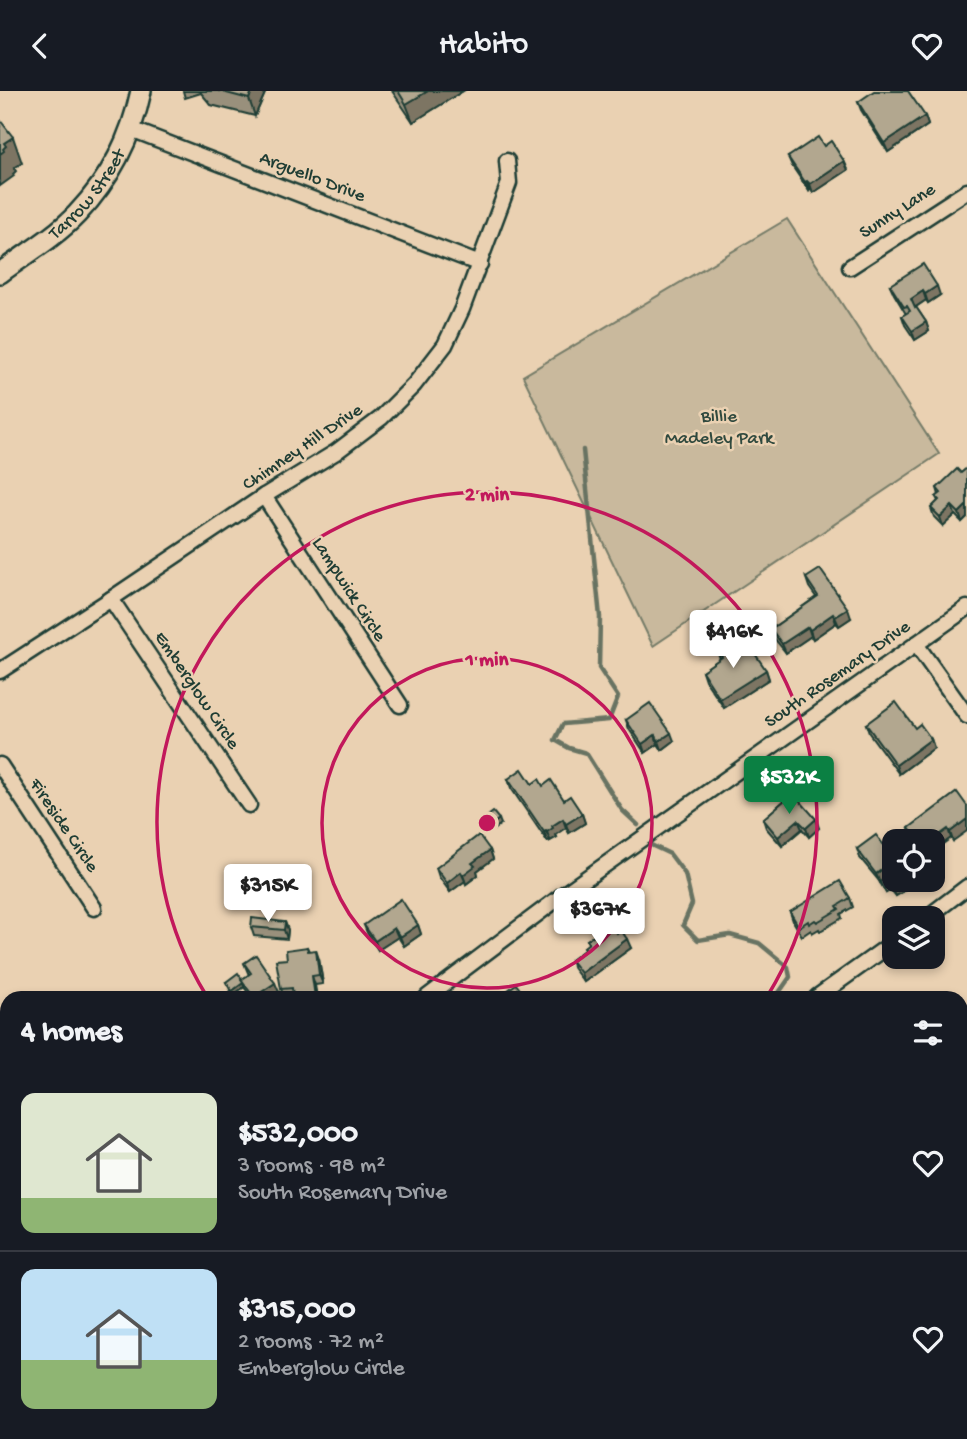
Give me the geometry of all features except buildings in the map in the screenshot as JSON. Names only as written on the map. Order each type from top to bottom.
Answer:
[{"type":"main road","name":"Tarrow Street","points":[[0,273],[76,215],[95,193],[121,153],[131,129],[141,91]]},
{"type":"street","name":"Arguello Drive","points":[[131,129],[480,264]]},
{"type":"street","name":"Chimney Hill Drive","points":[[0,671],[264,496],[337,452],[381,418],[414,385],[445,345],[462,309],[509,183],[507,161]]},
{"type":"street","name":"Sunny Lane","points":[[850,267],[967,191]]},
{"type":"street","name":"Lampwick Circle","points":[[264,496],[400,705]]},
{"type":"street","name":"Emberglow Circle","points":[[111,599],[249,805]]},
{"type":"street","name":"South Rosemary Drive","points":[[435,991],[564,894],[967,608]]},
{"type":"street","points":[[916,644],[967,716]]},
{"type":"street","name":"Fireside Circle","points":[[0,765],[94,908]]},
{"type":"street","points":[[942,906],[967,887]]},
{"type":"street","points":[[825,991],[882,951]]},
{"type":"green space","name":"Billie Madeley Park","points":[[787,219],[939,454],[653,646],[523,376]]},
{"type":"waterway","points":[[583,450],[600,617],[599,668],[618,697],[609,720],[563,724],[555,740],[586,753],[622,810],[638,825]]},
{"type":"waterway","points":[[651,845],[670,854],[685,874],[692,904],[683,925],[698,940],[730,935],[759,943],[788,967],[790,977],[780,991]]}]
